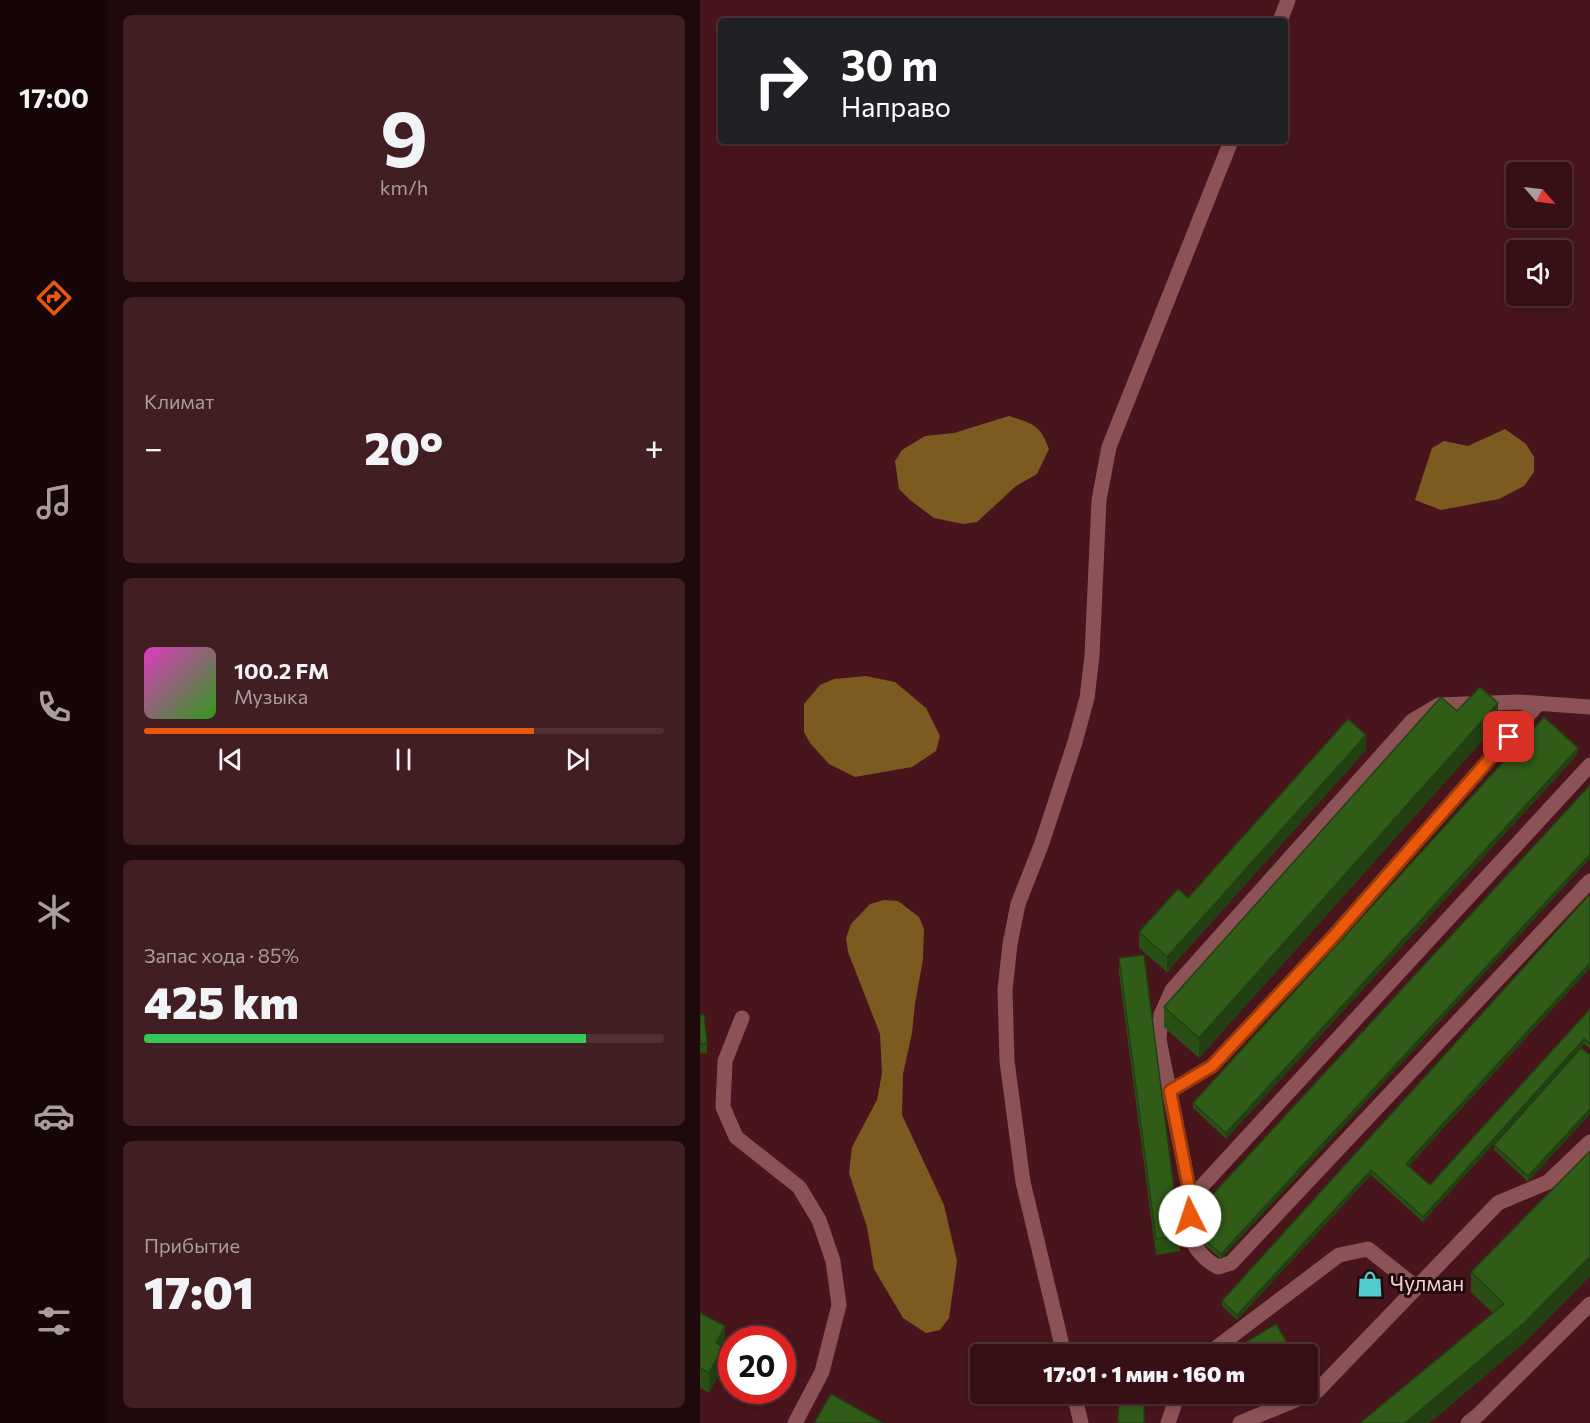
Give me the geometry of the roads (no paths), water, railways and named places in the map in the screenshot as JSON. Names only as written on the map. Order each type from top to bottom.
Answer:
[{"type":"street","points":[[1281,18],[1288,0]]},
{"type":"street","points":[[1062,1344],[1023,1182],[1014,1116],[1007,1061],[1005,990],[1010,944],[1018,904],[1042,843],[1087,698],[1092,656],[1099,500],[1108,447],[1230,144]]},
{"type":"street","points":[[1590,707],[1519,702],[1439,705],[1412,721],[1172,990],[1161,1015],[1159,1040],[1191,1198],[1190,1233],[1199,1251],[1208,1262],[1218,1267],[1231,1263],[1590,881]]},
{"type":"street","points":[[1170,1091],[1212,1066],[1332,938],[1538,704]]},
{"type":"street","points":[[1191,1198],[1590,765]]},
{"type":"street","points":[[742,1018],[724,1061],[723,1107],[736,1137],[799,1187],[819,1220],[833,1261],[839,1305],[822,1372],[796,1423]]},
{"type":"street","points":[[1240,1423],[1317,1391],[1498,1203],[1548,1182],[1590,1142]]},
{"type":"street","points":[[1221,1344],[1339,1256],[1368,1249],[1417,1287]]},
{"type":"street","points":[[1468,1423],[1590,1304]]},
{"type":"street","points":[[1076,1404],[1081,1423]]},
{"type":"street","points":[[1168,1423],[1175,1404]]},
{"type":"place","name":"Чулман","points":[[1370,1284]]}]
